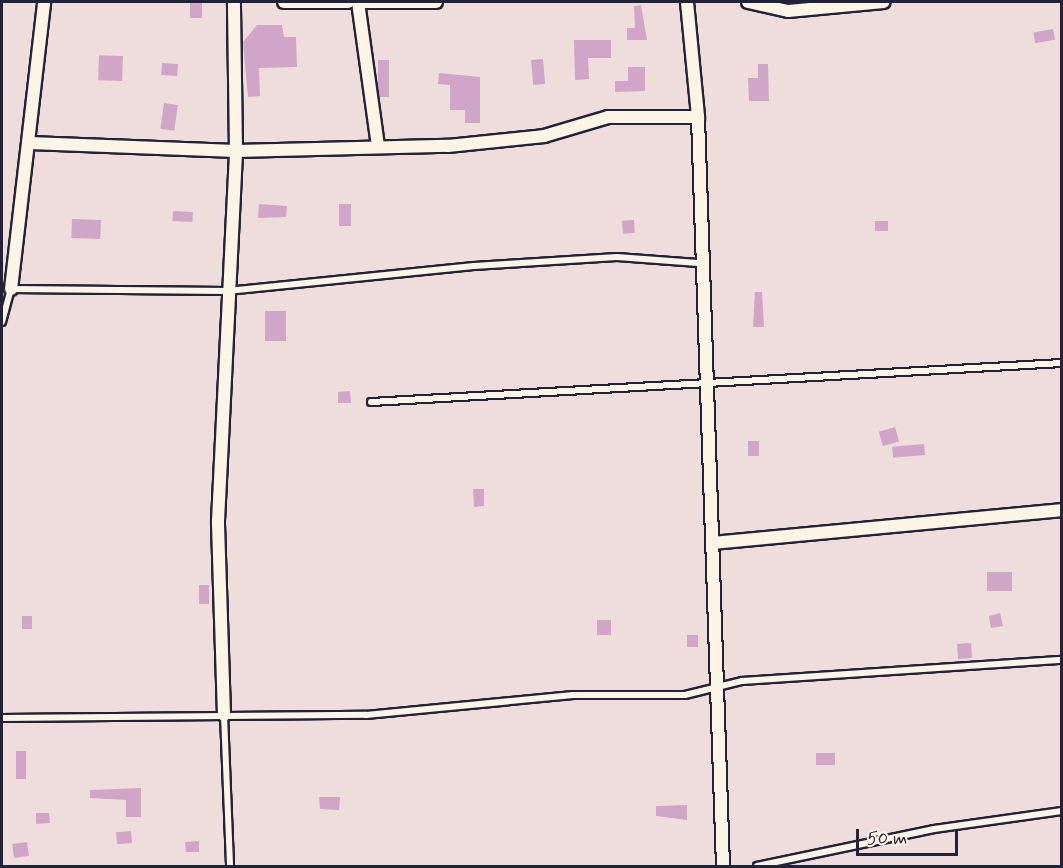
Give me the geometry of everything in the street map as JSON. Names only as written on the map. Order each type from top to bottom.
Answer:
[{"type":"street","points":[[11,289],[30,144],[44,2]]},
{"type":"street","points":[[224,715],[218,521],[227,291],[236,151],[234,2]]},
{"type":"street","points":[[284,2],[348,2]]},
{"type":"street","points":[[358,2],[378,147]]},
{"type":"street","points":[[365,2],[436,2]]},
{"type":"street","points":[[687,2],[698,117],[698,263],[713,543],[723,867]]},
{"type":"street","points":[[748,2],[788,11],[884,2]]},
{"type":"street","points":[[30,144],[236,151],[378,147],[544,136],[630,115],[698,117]]},
{"type":"street","points":[[713,543],[1062,510]]},
{"type":"lane","points":[[2,322],[11,289],[227,291],[474,266],[617,257],[698,263]]},
{"type":"lane","points":[[371,402],[704,386],[1062,363]]},
{"type":"lane","points":[[2,718],[131,721],[224,715],[366,715],[573,695],[718,690],[742,681],[1062,660]]},
{"type":"lane","points":[[224,715],[230,867]]},
{"type":"lane","points":[[757,867],[934,829],[1062,812]]},
{"type":"building","points":[[190,2],[202,2],[202,18],[190,18]]},
{"type":"building","points":[[641,5],[647,40],[627,40],[627,28],[635,28],[634,6]]},
{"type":"building","points":[[257,25],[282,25],[284,37],[296,37],[297,67],[259,68],[260,96],[248,97],[243,42]]},
{"type":"building","points":[[1053,29],[1055,40],[1035,43],[1033,32]]},
{"type":"building","points":[[574,40],[611,40],[611,58],[588,58],[589,79],[575,80]]},
{"type":"building","points":[[99,55],[123,56],[122,81],[98,80]]},
{"type":"building","points":[[543,59],[545,84],[533,85],[531,60]]},
{"type":"building","points":[[378,60],[389,60],[389,97],[378,97]]},
{"type":"building","points":[[162,63],[178,64],[177,76],[161,75]]},
{"type":"building","points":[[758,64],[768,64],[769,101],[749,101],[748,78],[758,78]]},
{"type":"building","points":[[628,67],[645,67],[645,91],[615,92],[615,81],[628,81]]},
{"type":"building","points":[[439,73],[480,77],[480,123],[465,123],[465,110],[450,110],[450,85],[438,84]]},
{"type":"building","points":[[164,103],[178,105],[174,131],[160,129]]},
{"type":"building","points":[[259,204],[287,206],[286,217],[258,218]]},
{"type":"building","points":[[339,204],[351,204],[351,226],[339,226]]},
{"type":"building","points":[[173,211],[193,212],[192,222],[172,221]]},
{"type":"building","points":[[72,219],[101,220],[100,239],[71,238]]},
{"type":"building","points":[[634,220],[635,233],[623,234],[622,221]]},
{"type":"building","points":[[875,221],[888,221],[888,231],[875,231]]},
{"type":"building","points":[[755,292],[762,292],[764,327],[753,327]]},
{"type":"building","points":[[265,311],[286,311],[286,341],[265,341]]},
{"type":"building","points":[[350,391],[351,403],[338,403],[338,392]]},
{"type":"building","points":[[895,427],[899,441],[883,446],[879,432]]},
{"type":"building","points":[[748,441],[759,441],[759,456],[748,456]]},
{"type":"building","points":[[924,444],[925,455],[893,458],[892,447]]},
{"type":"building","points":[[473,489],[484,489],[484,506],[474,507]]},
{"type":"building","points":[[987,572],[1012,572],[1012,591],[987,591]]},
{"type":"building","points":[[199,585],[209,585],[209,604],[199,604]]},
{"type":"building","points":[[1000,613],[1003,626],[991,628],[989,616]]},
{"type":"building","points":[[22,616],[32,616],[32,629],[22,629]]},
{"type":"building","points":[[597,620],[611,620],[611,635],[597,635]]},
{"type":"building","points":[[687,635],[698,635],[698,647],[687,647]]},
{"type":"building","points":[[971,643],[972,658],[958,659],[957,644]]},
{"type":"building","points":[[16,751],[26,751],[26,779],[16,779]]},
{"type":"building","points":[[816,753],[835,753],[835,765],[816,765]]},
{"type":"building","points":[[141,788],[141,817],[126,817],[126,800],[90,798],[90,790]]},
{"type":"building","points":[[319,797],[340,797],[339,810],[320,809]]},
{"type":"building","points":[[687,805],[687,820],[656,816],[656,806]]},
{"type":"building","points":[[36,813],[49,813],[50,823],[36,824]]},
{"type":"building","points":[[131,831],[132,843],[117,844],[116,832]]},
{"type":"building","points":[[199,841],[199,852],[186,852],[185,842]]},
{"type":"building","points":[[27,842],[29,856],[14,858],[12,844]]}]
